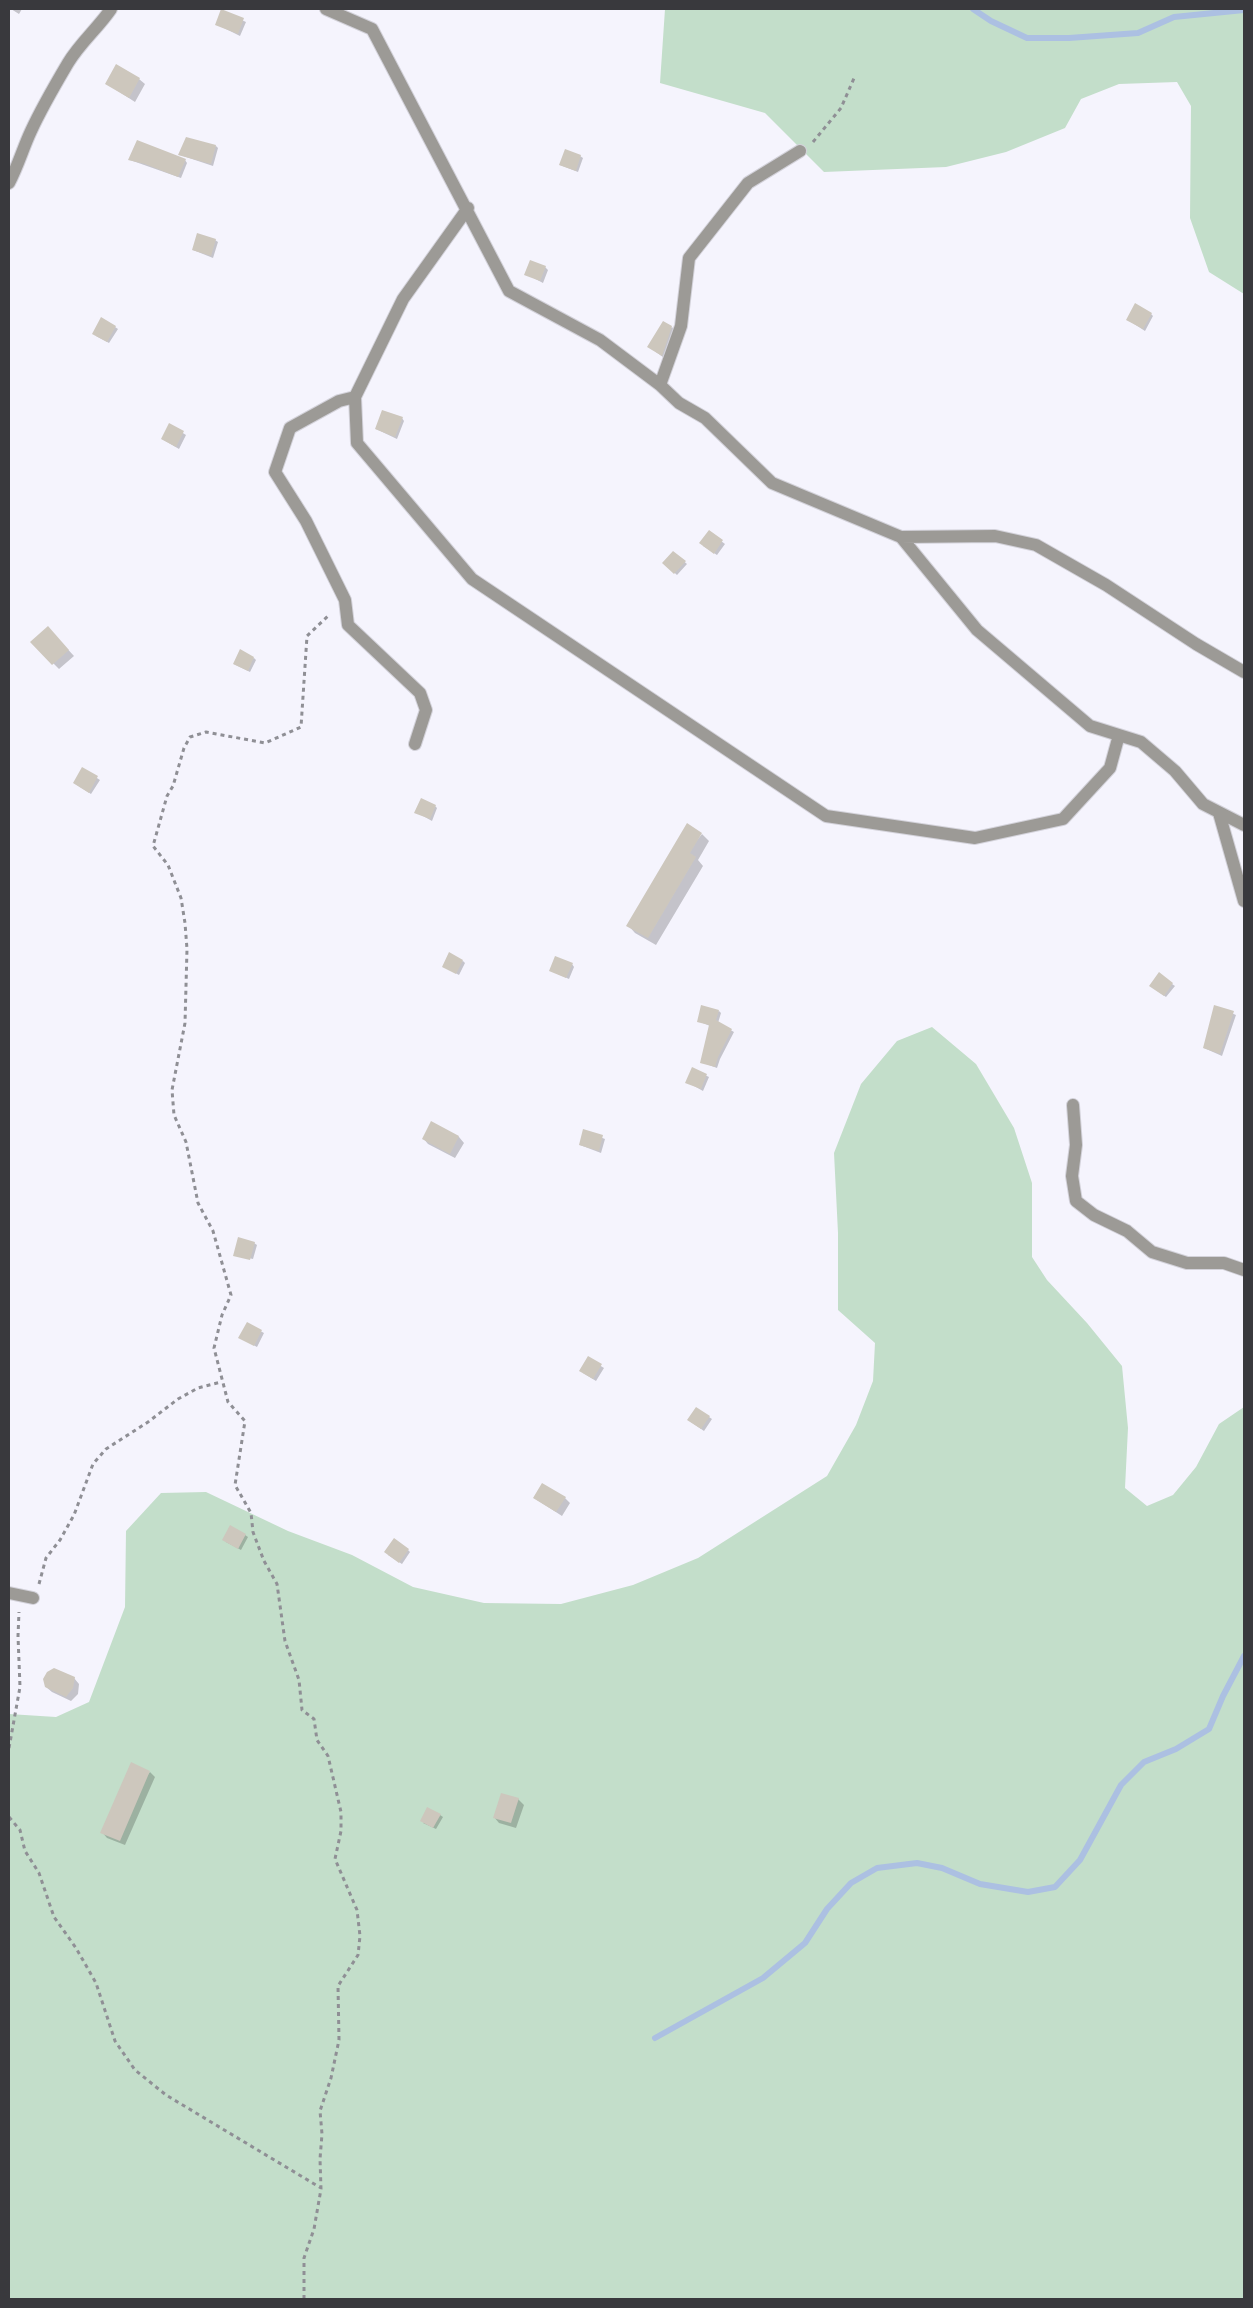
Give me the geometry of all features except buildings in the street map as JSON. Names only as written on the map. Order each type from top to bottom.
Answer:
[{"type":"street","points":[[9,183],[20,163],[31,132],[70,61],[83,40],[102,22],[110,9]]},
{"type":"street","points":[[326,9],[372,29],[468,208],[509,291],[600,340],[660,385],[679,402],[705,418],[772,483],[901,537],[995,536],[1036,545],[1106,585],[1196,644],[1244,672]]},
{"type":"street","points":[[660,385],[681,326],[688,258],[748,183],[800,151]]},
{"type":"street","points":[[468,208],[403,299],[355,397],[357,443],[472,579],[826,816],[975,838],[1063,819],[1110,768],[1119,735]]},
{"type":"street","points":[[355,397],[339,401],[290,428],[275,472],[306,521],[344,600],[348,626],[420,693],[426,710],[415,744]]},
{"type":"street","points":[[901,537],[977,630],[1090,726],[1141,742],[1175,771],[1203,804],[1244,825]]},
{"type":"street","points":[[1219,813],[1244,901]]},
{"type":"street","points":[[1072,1105],[1076,1145],[1072,1176],[1076,1201],[1094,1215],[1127,1231],[1152,1252],[1187,1263],[1224,1263],[1244,1270]]},
{"type":"street","points":[[9,1593],[33,1598]]},
{"type":"path","points":[[800,151],[815,141],[841,108],[855,76]]},
{"type":"path","points":[[304,2299],[304,2258],[314,2229],[321,2189],[320,2159],[322,2134],[320,2112],[331,2078],[339,2040],[338,1986],[358,1955],[360,1936],[357,1910],[335,1859],[341,1831],[341,1812],[328,1756],[317,1740],[314,1719],[302,1710],[299,1680],[285,1641],[277,1584],[264,1561],[253,1532],[251,1513],[236,1486],[244,1421],[228,1402],[221,1382],[214,1348],[222,1315],[231,1294],[213,1231],[198,1203],[186,1142],[174,1115],[172,1090],[186,1023],[188,949],[186,923],[181,898],[168,865],[153,846],[167,796],[173,786],[184,748],[190,737],[206,732],[265,742],[301,727],[307,636],[344,600]]},
{"type":"path","points":[[9,1748],[20,1687],[18,1636],[20,1608],[33,1598],[46,1558],[60,1540],[74,1515],[93,1464],[106,1449],[148,1422],[178,1399],[198,1388],[221,1382]]},
{"type":"path","points":[[9,1817],[20,1830],[25,1851],[39,1873],[54,1917],[76,1948],[96,1983],[116,2041],[135,2070],[166,2095],[321,2189]]},
{"type":"green space","points":[[665,9],[1244,9],[1244,294],[1209,272],[1190,218],[1191,106],[1177,82],[1119,84],[1081,99],[1065,128],[1006,152],[946,167],[824,172],[765,113],[660,83]]},
{"type":"green space","points":[[932,1027],[976,1064],[1014,1128],[1032,1183],[1032,1257],[1047,1280],[1087,1323],[1122,1366],[1128,1428],[1125,1488],[1147,1506],[1173,1495],[1196,1467],[1219,1424],[1244,1407],[1244,2299],[9,2299],[9,1714],[56,1717],[89,1702],[125,1607],[126,1531],[161,1493],[206,1492],[288,1531],[352,1555],[413,1587],[484,1603],[561,1604],[633,1585],[698,1558],[827,1476],[856,1425],[873,1381],[875,1343],[838,1310],[838,1233],[834,1153],[861,1084],[897,1041]]},
{"type":"waterway","points":[[973,9],[991,21],[1027,38],[1069,38],[1138,33],[1174,17],[1244,10]]},
{"type":"waterway","points":[[655,2038],[763,1978],[805,1943],[827,1909],[851,1883],[877,1868],[917,1863],[942,1868],[980,1884],[1028,1892],[1055,1887],[1080,1860],[1121,1785],[1144,1762],[1176,1749],[1209,1729],[1223,1696],[1244,1656]]}]
